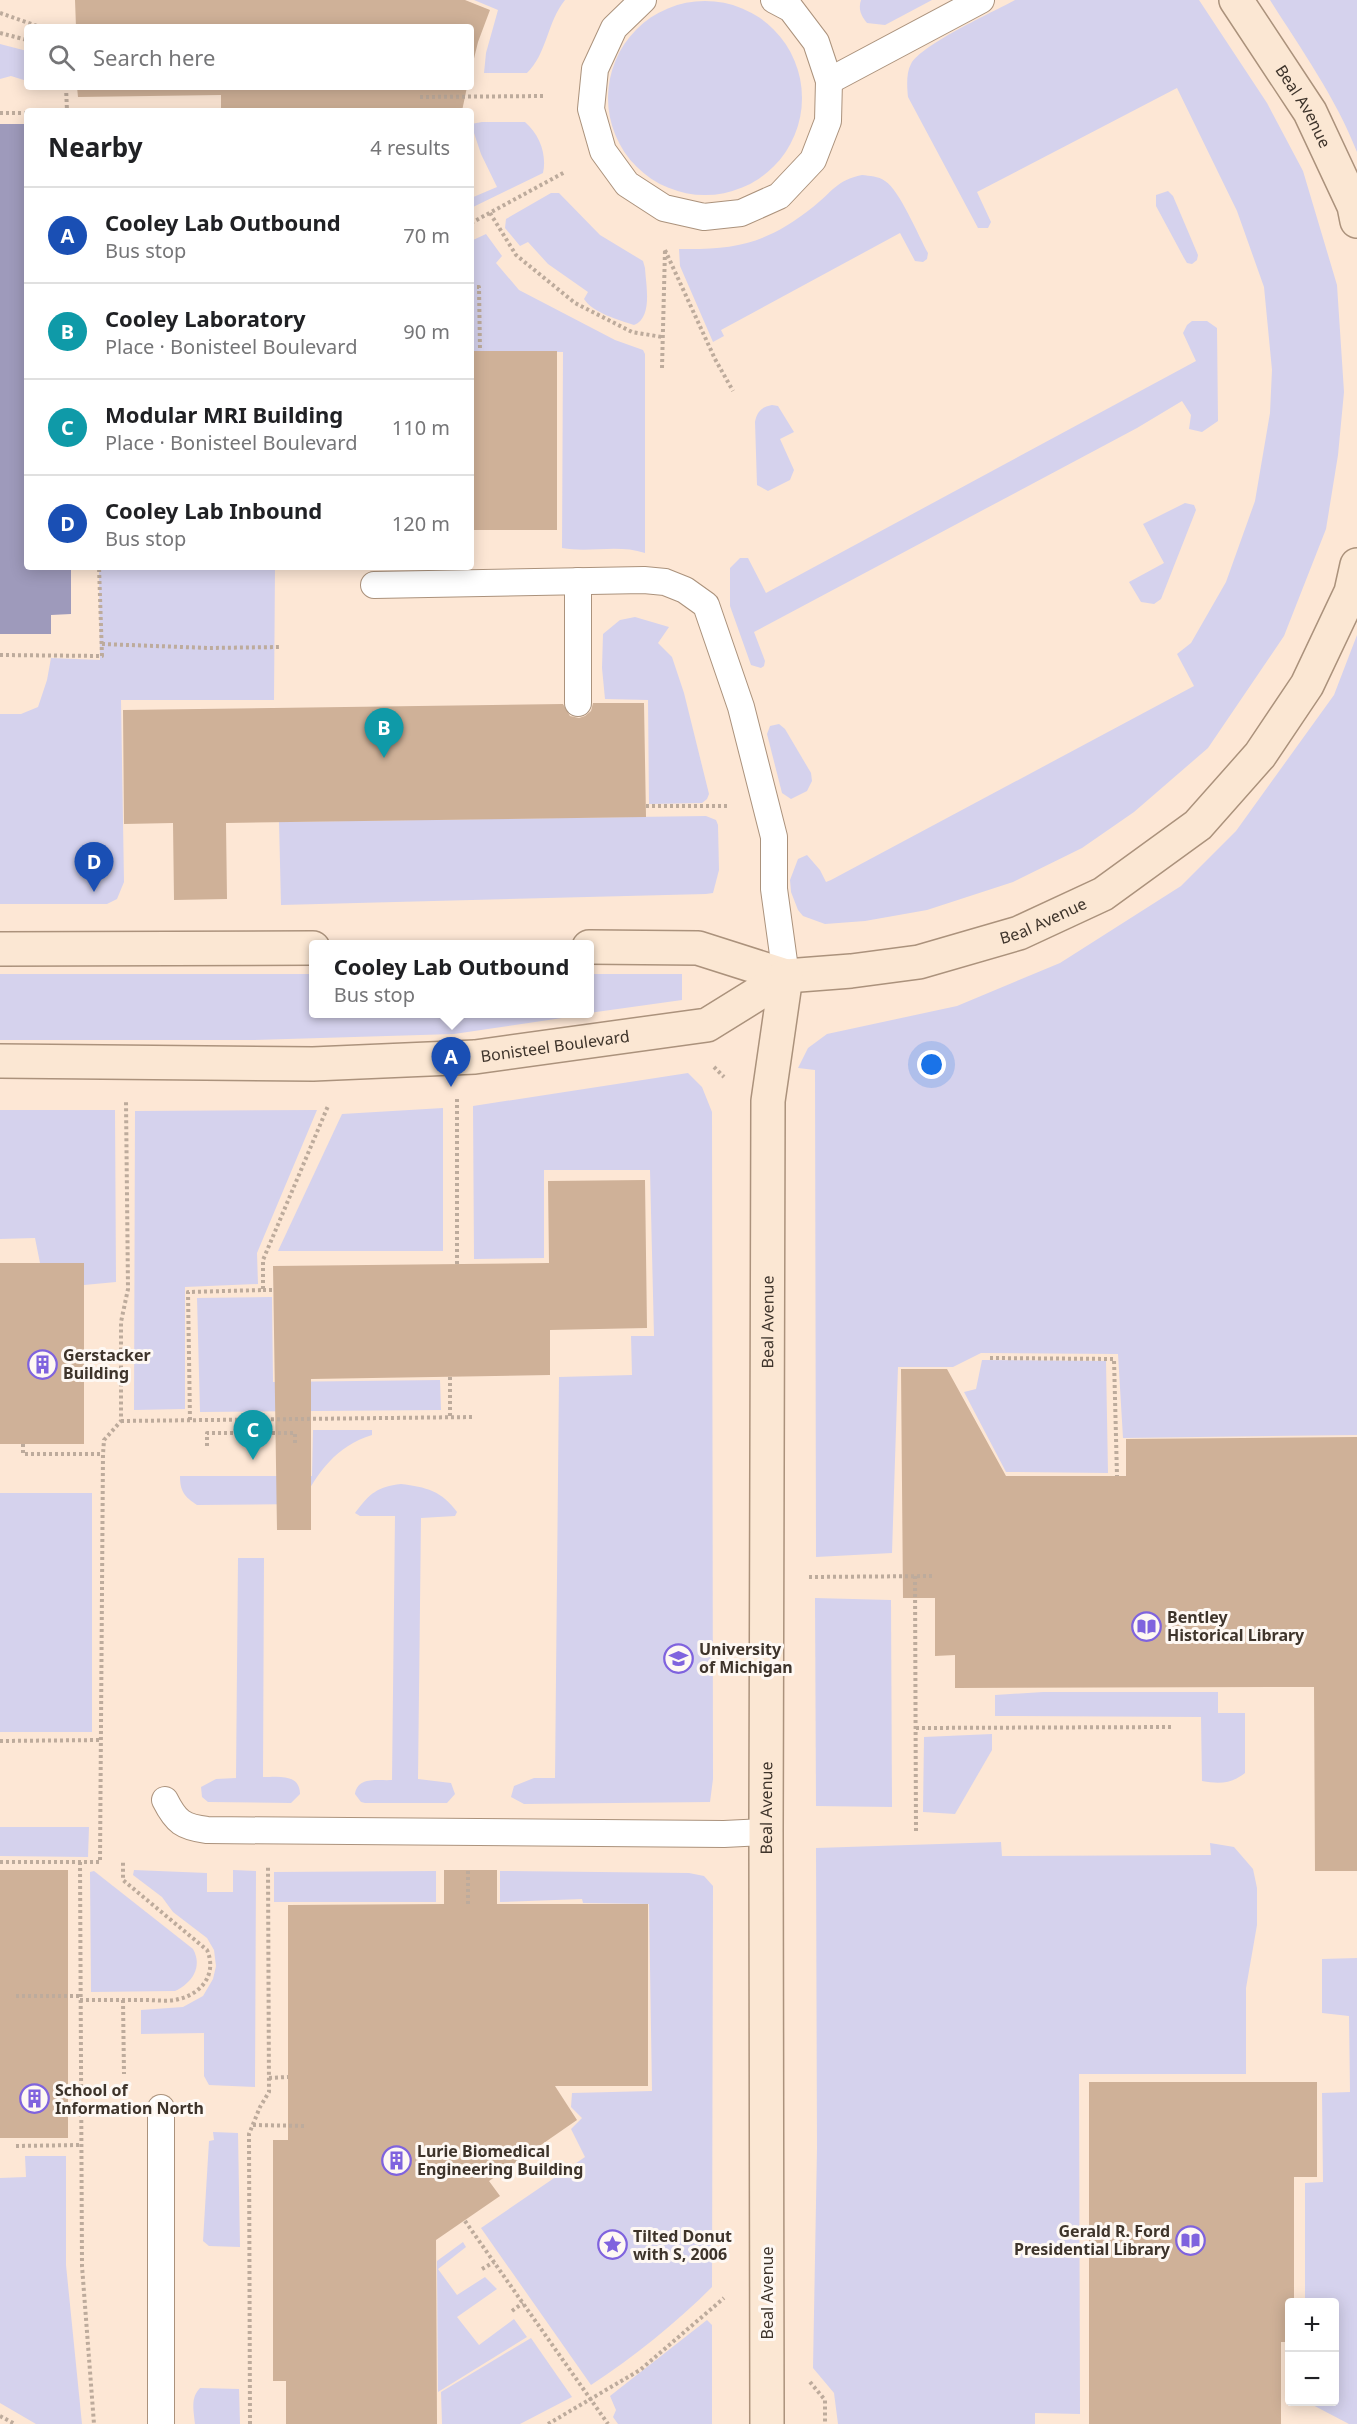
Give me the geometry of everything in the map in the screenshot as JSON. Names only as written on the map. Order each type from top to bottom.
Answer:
[{"type":"street","name":"Beal Avenue","points":[[1236,0],[1310,112],[1354,206],[1357,221]]},
{"type":"street","name":"Beal Avenue","points":[[767,2424],[768,1101],[786,976],[919,962],[1019,933],[1103,894],[1198,825],[1260,756],[1307,685],[1351,592],[1357,565]]},
{"type":"street","points":[[594,947],[698,948],[786,976]]},
{"type":"street","points":[[0,949],[309,948]]},
{"type":"street","name":"Bonisteel Boulevard","points":[[0,1061],[313,1064],[475,1057],[707,1025],[786,976]]},
{"type":"lane","points":[[644,0],[614,28],[609,38],[595,69],[591,110],[603,151],[627,184],[664,208],[704,217],[741,213],[779,196],[813,160],[828,121],[829,81],[816,42],[791,3]]},
{"type":"lane","points":[[829,81],[981,0]]},
{"type":"lane","points":[[374,585],[644,580],[665,582],[685,590],[706,605],[741,707],[774,837],[774,889],[786,976]]},
{"type":"lane","points":[[578,581],[578,704]]},
{"type":"lane","points":[[165,1800],[178,1821],[207,1830],[766,1832]]},
{"type":"lane","points":[[161,2108],[161,2424]]},
{"type":"path","points":[[0,13],[31,24]]},
{"type":"path","points":[[0,33],[24,39]]},
{"type":"path","points":[[66,90],[67,108]]},
{"type":"path","points":[[420,97],[545,96]]},
{"type":"path","points":[[0,113],[24,113]]},
{"type":"path","points":[[474,221],[565,172]]},
{"type":"path","points":[[490,213],[516,255],[575,303],[632,332],[662,337]]},
{"type":"path","points":[[662,368],[665,250],[715,359],[733,391]]},
{"type":"path","points":[[474,287],[479,287],[480,351]]},
{"type":"path","points":[[0,655],[102,656],[99,570]]},
{"type":"path","points":[[102,644],[208,648],[280,647]]},
{"type":"path","points":[[646,806],[728,806]]},
{"type":"path","points":[[0,1863],[100,1862],[103,1454],[104,1440],[121,1421],[121,1322],[128,1289],[126,1098]]},
{"type":"path","points":[[457,1098],[457,1264]]},
{"type":"path","points":[[263,1290],[263,1260],[331,1100]]},
{"type":"path","points":[[190,1420],[188,1292],[274,1290]]},
{"type":"path","points":[[990,1358],[1114,1359],[1117,1476]]},
{"type":"path","points":[[450,1377],[450,1417]]},
{"type":"path","points":[[121,1421],[475,1417]]},
{"type":"path","points":[[251,1420],[251,1433]]},
{"type":"path","points":[[207,1446],[207,1433],[251,1433],[294,1433],[294,1446]]},
{"type":"path","points":[[22,1444],[22,1454],[103,1454]]},
{"type":"path","points":[[915,1576],[916,1832]]},
{"type":"path","points":[[805,1577],[934,1576]]},
{"type":"path","points":[[916,1728],[1174,1727]]},
{"type":"path","points":[[0,1741],[101,1740]]},
{"type":"path","points":[[250,2424],[249,2134],[269,2092],[268,1861]]},
{"type":"path","points":[[80,1862],[82,2266],[94,2424]]},
{"type":"path","points":[[16,1996],[123,2000],[179,1999],[196,1992],[206,1984],[212,1961],[207,1950],[123,1880],[123,1862]]},
{"type":"path","points":[[468,1862],[468,1904]]},
{"type":"path","points":[[123,2000],[124,2074]]},
{"type":"path","points":[[269,2078],[288,2077]]},
{"type":"path","points":[[253,2126],[307,2126]]},
{"type":"path","points":[[16,2146],[80,2145]]},
{"type":"path","points":[[465,2221],[608,2424]]},
{"type":"path","points":[[548,2424],[640,2370],[766,2259]]},
{"type":"path","points":[[482,2269],[494,2262]]},
{"type":"path","points":[[512,2311],[523,2303]]},
{"type":"path","points":[[0,2416],[15,2424]]},
{"type":"shaded area","points":[[474,0],[565,0],[554,18],[539,57],[527,73],[484,73],[486,53],[498,10]]},
{"type":"shaded area","points":[[861,0],[932,0],[885,25],[867,23],[861,12]]},
{"type":"shaded area","points":[[1015,0],[1199,0],[1267,103],[1303,171],[1337,285],[1344,392],[1338,455],[1326,529],[1284,636],[1208,748],[1134,812],[1082,848],[1013,882],[927,910],[865,921],[825,924],[803,916],[798,910],[791,892],[790,880],[798,859],[807,855],[820,870],[826,882],[831,880],[1194,686],[1177,654],[1191,643],[1226,582],[1255,501],[1270,413],[1272,370],[1264,287],[1237,211],[1177,88],[977,192],[991,222],[988,228],[978,228],[908,97],[908,72],[918,56],[943,38]]},
{"type":"shaded area","points":[[1270,0],[1357,0],[1357,152],[1339,112],[1306,55]]},
{"type":"shaded area","points":[[695,1],[715,1],[751,12],[774,29],[786,44],[795,61],[802,88],[802,108],[795,135],[786,152],[774,167],[759,179],[742,188],[715,195],[695,195],[659,184],[630,160],[619,144],[612,126],[608,108],[608,88],[619,52],[643,23],[659,12],[677,5]]},
{"type":"shaded area","points":[[0,44],[24,50],[24,80],[11,76],[0,79]]},
{"type":"shaded area","points":[[525,122],[535,133],[541,146],[544,159],[543,173],[474,207],[474,197],[497,187],[481,154],[474,133],[474,123]]},
{"type":"shaded area","points":[[0,124],[24,124],[24,570],[71,570],[71,614],[51,615],[51,634],[0,634]]},
{"type":"shaded area","points":[[862,175],[880,178],[896,193],[928,253],[927,259],[923,262],[915,261],[900,233],[721,330],[724,336],[713,342],[680,266],[679,249],[735,246],[766,236],[797,219],[841,183]]},
{"type":"shaded area","points":[[1168,191],[1173,196],[1198,255],[1197,260],[1192,264],[1187,263],[1156,206],[1156,195]]},
{"type":"shaded area","points":[[551,193],[559,193],[600,235],[643,261],[647,292],[646,308],[644,316],[634,325],[607,315],[588,304],[584,299],[588,292],[548,264],[528,242],[520,246],[505,228],[506,219]]},
{"type":"shaded area","points":[[486,234],[502,256],[496,263],[519,290],[615,340],[643,350],[645,354],[645,553],[625,549],[562,548],[563,352],[474,351],[474,240]]},
{"type":"shaded area","points":[[1192,321],[1207,321],[1217,328],[1218,421],[1202,432],[1189,429],[1191,415],[1182,401],[1137,428],[754,632],[765,661],[761,668],[751,665],[730,606],[730,568],[740,558],[748,558],[766,593],[1196,361],[1183,333]]},
{"type":"shaded area","points":[[772,405],[778,406],[794,432],[780,439],[794,470],[790,480],[768,491],[757,485],[755,422],[760,410]]},
{"type":"shaded area","points":[[1185,503],[1194,505],[1196,510],[1161,599],[1154,604],[1141,602],[1129,582],[1164,563],[1143,524]]},
{"type":"shaded area","points":[[99,570],[275,570],[274,700],[121,700],[124,882],[117,899],[107,904],[0,904],[0,714],[21,714],[38,707],[51,658],[100,660]]},
{"type":"shaded area","points":[[635,617],[669,627],[658,643],[672,657],[684,693],[709,794],[702,803],[649,804],[648,700],[605,699],[602,668],[603,634],[620,620]]},
{"type":"shaded area","points":[[1357,635],[1357,1435],[1123,1438],[1118,1354],[981,1353],[953,1367],[898,1367],[892,1553],[816,1557],[815,1070],[798,1068],[808,1048],[827,1034],[957,1006],[1060,963],[1181,886],[1236,831],[1334,695]]},
{"type":"shaded area","points":[[779,724],[785,729],[811,773],[812,781],[807,791],[791,799],[782,793],[767,734],[770,726]]},
{"type":"shaded area","points":[[706,816],[716,820],[718,825],[719,870],[713,893],[281,905],[279,822]]},
{"type":"shaded area","points":[[0,974],[309,974],[309,1018],[562,1018],[454,1034],[252,1040],[0,1040]]},
{"type":"shaded area","points":[[594,974],[682,974],[682,1000],[594,1012]]},
{"type":"shaded area","points":[[688,1073],[702,1087],[712,1112],[713,1779],[710,1802],[524,1804],[511,1797],[514,1786],[534,1778],[555,1778],[559,1377],[632,1375],[631,1336],[654,1336],[650,1170],[544,1170],[544,1258],[474,1259],[473,1106]]},
{"type":"shaded area","points":[[443,1108],[443,1251],[278,1251],[342,1114]]},
{"type":"shaded area","points":[[0,1110],[115,1110],[116,1282],[84,1285],[84,1263],[40,1263],[35,1238],[0,1239]]},
{"type":"shaded area","points":[[317,1110],[257,1253],[258,1284],[185,1287],[185,1409],[134,1410],[135,1111]]},
{"type":"shaded area","points":[[272,1297],[273,1382],[440,1380],[441,1410],[200,1412],[197,1298]]},
{"type":"shaded area","points":[[982,1360],[1106,1361],[1108,1473],[1006,1472],[964,1392],[976,1389]]},
{"type":"shaded area","points":[[313,1430],[372,1430],[372,1435],[338,1453],[321,1471],[301,1504],[197,1505],[186,1497],[182,1490],[180,1476],[312,1476]]},
{"type":"shaded area","points":[[401,1484],[433,1491],[445,1499],[457,1512],[455,1516],[421,1518],[418,1779],[451,1783],[455,1794],[447,1803],[365,1803],[361,1802],[355,1794],[360,1784],[364,1782],[392,1780],[395,1516],[360,1516],[355,1513],[375,1492]]},
{"type":"shaded area","points":[[0,1493],[92,1493],[92,1732],[0,1732]]},
{"type":"shaded area","points":[[238,1558],[264,1558],[263,1777],[281,1777],[296,1782],[300,1794],[291,1803],[208,1802],[202,1797],[201,1787],[216,1779],[236,1778]]},
{"type":"shaded area","points":[[815,1598],[891,1600],[892,1807],[816,1806]]},
{"type":"shaded area","points":[[1043,1692],[1218,1692],[1218,1713],[1245,1713],[1245,1773],[1225,1782],[1202,1781],[1201,1717],[995,1716],[995,1695]]},
{"type":"shaded area","points":[[992,1734],[992,1750],[955,1814],[923,1812],[924,1737]]},
{"type":"shaded area","points":[[0,1827],[89,1827],[88,1857],[0,1856]]},
{"type":"shaded area","points":[[1001,1842],[1002,1856],[1211,1855],[1210,1843],[1234,1847],[1253,1869],[1257,1888],[1257,1925],[1246,1988],[1246,2074],[1079,2074],[1080,2414],[1035,2413],[1035,2424],[838,2424],[834,2393],[813,2368],[817,2148],[816,1848]]},
{"type":"shaded area","points":[[134,1870],[207,1873],[207,1892],[233,1892],[233,1870],[256,1871],[255,2087],[209,2085],[204,2076],[204,2033],[141,2034],[141,2010],[183,2007],[203,1996],[213,1979],[216,1966],[214,1950],[207,1938],[173,1912],[162,1897],[133,1875]]},
{"type":"shaded area","points":[[94,1871],[193,1949],[197,1962],[196,1968],[191,1979],[181,1988],[175,1991],[91,1992],[90,1872]]},
{"type":"shaded area","points":[[436,1871],[436,1902],[274,1902],[274,1872]]},
{"type":"shaded area","points":[[500,1871],[689,1873],[704,1876],[713,1886],[712,2287],[654,2339],[591,2385],[481,2228],[585,2157],[571,2129],[582,2118],[571,2107],[572,2093],[652,2091],[649,1904],[583,1903],[582,1899],[500,1902]]},
{"type":"shaded area","points":[[1357,1958],[1357,2424],[1349,2424],[1315,2406],[1339,2406],[1339,2298],[1305,2298],[1305,2183],[1323,2182],[1322,2093],[1350,2092],[1349,2016],[1322,2013],[1322,1959]]},
{"type":"shaded area","points":[[213,2132],[238,2133],[240,2247],[209,2246],[203,2241],[209,2141],[214,2140]]},
{"type":"shaded area","points":[[25,2156],[66,2156],[66,2265],[82,2424],[36,2424],[0,2403],[0,2178],[26,2177]]},
{"type":"shaded area","points":[[463,2242],[466,2247],[438,2269],[457,2295],[485,2277],[497,2289],[457,2317],[479,2345],[514,2319],[527,2337],[438,2392],[437,2261]]},
{"type":"shaded area","points":[[707,2320],[712,2325],[712,2424],[618,2424],[613,2417],[616,2410],[610,2396]]},
{"type":"shaded area","points":[[531,2338],[572,2397],[520,2424],[442,2424],[441,2392]]},
{"type":"shaded area","points":[[200,2388],[239,2389],[240,2424],[195,2424],[194,2400]]},
{"type":"building","points":[[75,0],[465,0],[490,10],[474,59],[474,24],[76,24]]},
{"type":"building","points":[[77,90],[466,90],[463,108],[221,108],[221,95],[78,97]]},
{"type":"building","points":[[474,351],[557,351],[557,530],[474,530]]},
{"type":"building","points":[[593,703],[644,703],[646,817],[226,823],[227,899],[174,900],[173,823],[124,824],[123,710],[563,704],[570,716],[579,718],[591,711]]},
{"type":"building","points":[[645,1180],[647,1328],[550,1330],[550,1375],[311,1379],[311,1530],[277,1530],[273,1266],[549,1263],[548,1181]]},
{"type":"building","name":"Gerstacker Building","points":[[0,1263],[84,1263],[84,1444],[0,1444]]},
{"type":"building","name":"Bentley Historical Library","points":[[901,1369],[947,1369],[1006,1476],[1126,1476],[1126,1439],[1357,1437],[1357,1871],[1315,1871],[1314,1687],[955,1688],[955,1655],[935,1656],[935,1598],[903,1598]]},
{"type":"building","points":[[0,1870],[68,1870],[68,2138],[0,2138]]},
{"type":"building","name":"Lurie Biomedical Engineering Building","points":[[444,1870],[497,1870],[497,1904],[648,1904],[648,2086],[555,2086],[577,2120],[489,2181],[500,2196],[436,2240],[437,2424],[286,2424],[286,2381],[273,2381],[273,2140],[288,2140],[288,1905],[444,1904]]},
{"type":"building","name":"Gerald R. Ford Presidential Library","points":[[1089,2082],[1317,2082],[1317,2177],[1294,2177],[1294,2298],[1285,2298],[1285,2342],[1281,2342],[1281,2424],[1089,2424]]},
{"type":"place","name":"Cooley Laboratory","points":[[384,758]]},
{"type":"place","name":"Cooley Lab Inbound","points":[[94,892]]},
{"type":"place","name":"Cooley Lab Outbound","points":[[451,1087]]},
{"type":"place","name":"Gerstacker Building","points":[[42,1364]]},
{"type":"place","name":"Modular MRI Building","points":[[253,1460]]},
{"type":"place","name":"Bentley Historical Library","points":[[1146,1626]]},
{"type":"place","name":"University of Michigan","points":[[678,1658]]},
{"type":"place","name":"School of Information North","points":[[34,2099]]},
{"type":"place","name":"Lurie Biomedical Engineering Building","points":[[396,2160]]},
{"type":"place","name":"Gerald R. Ford Presidential Library","points":[[1191,2240]]},
{"type":"place","name":"Tilted Donut with S, 2006","points":[[612,2245]]}]
